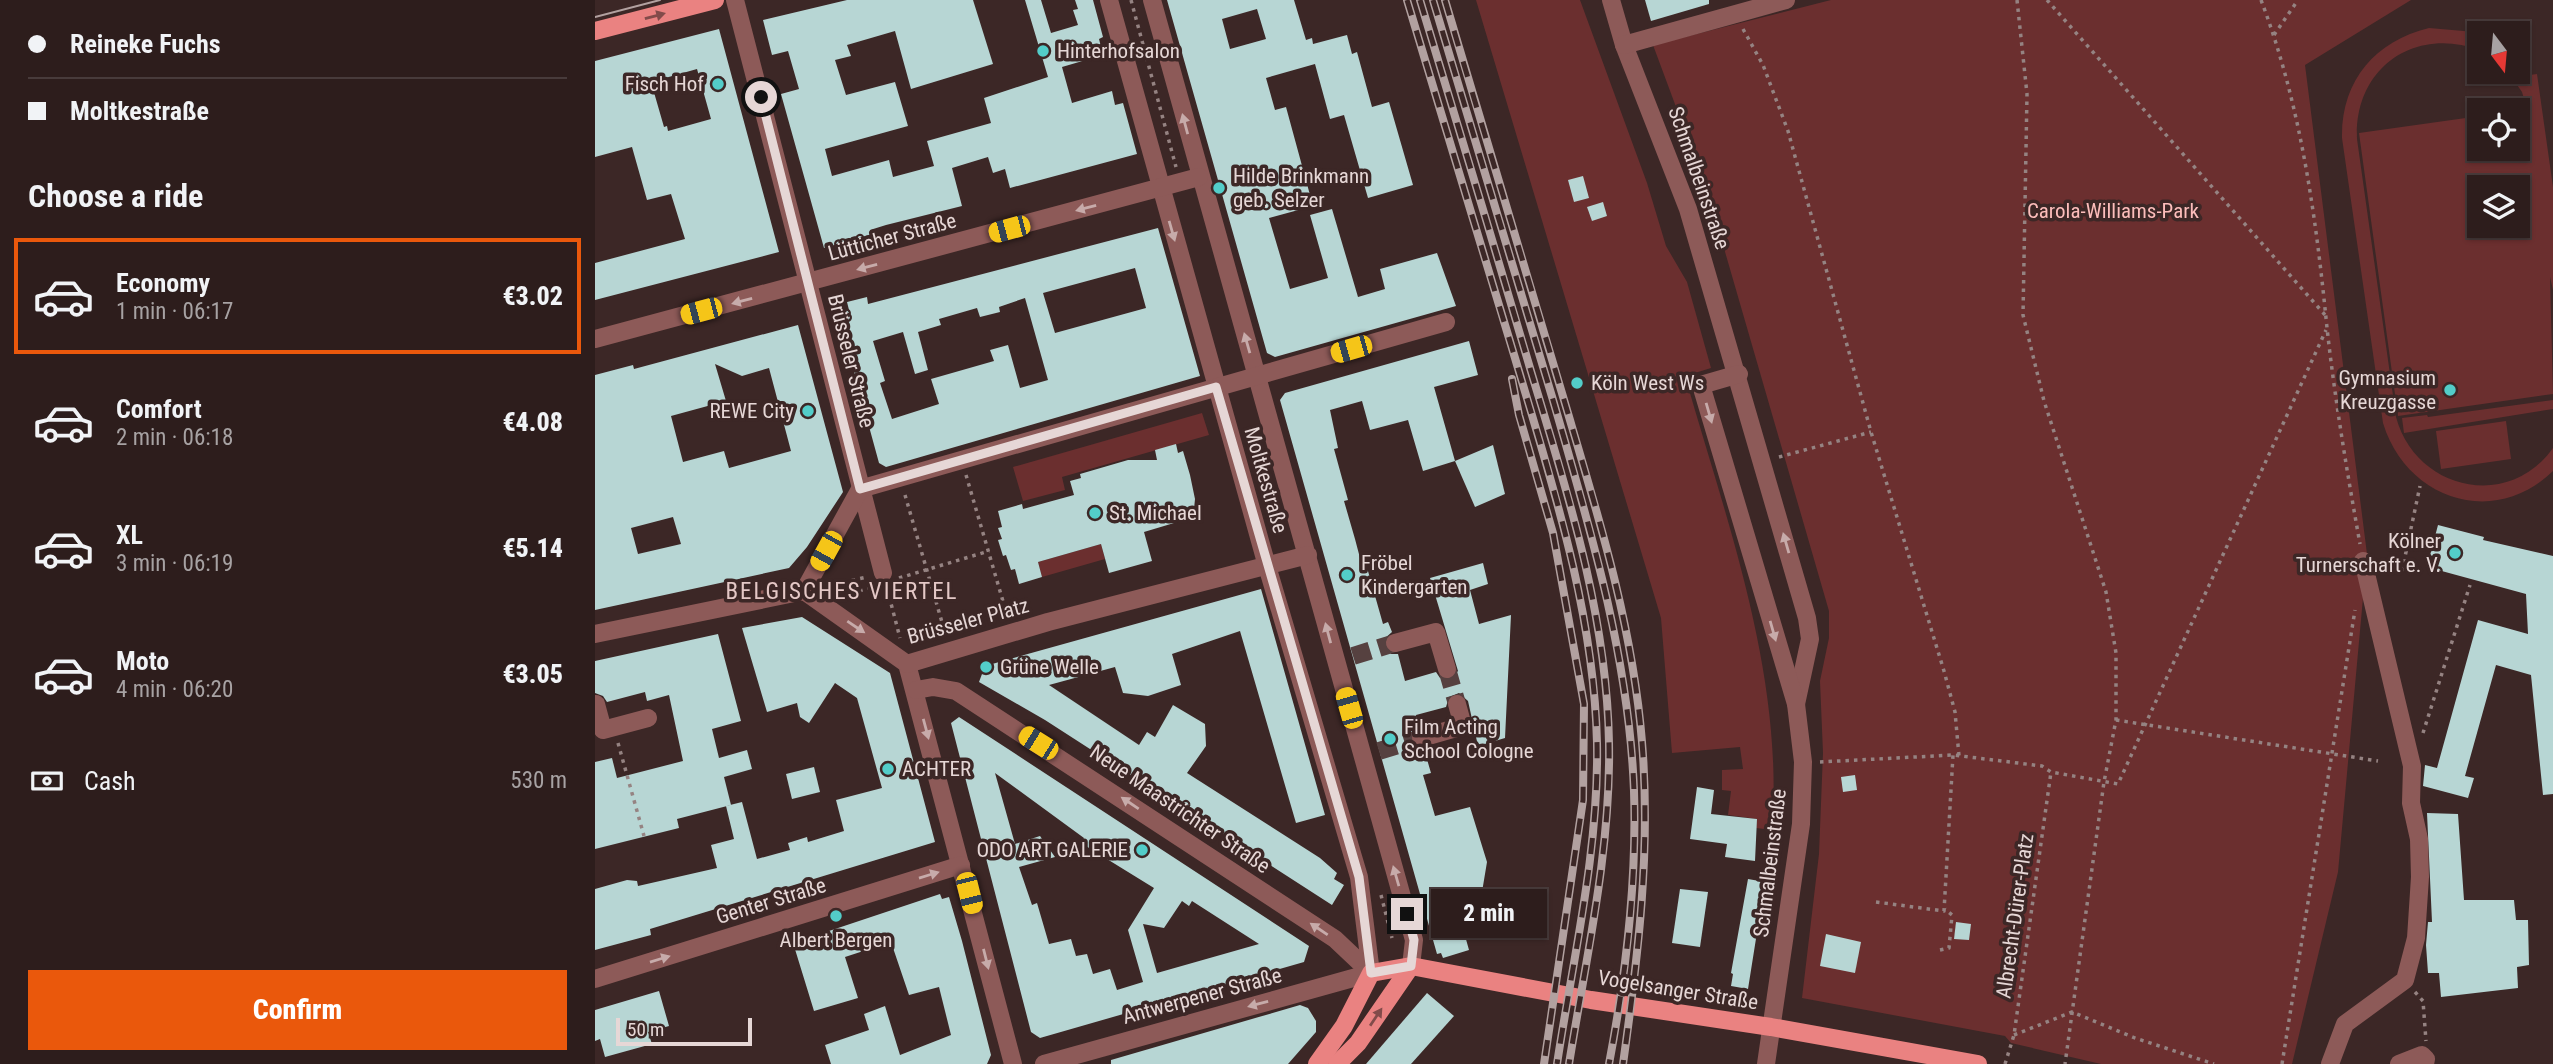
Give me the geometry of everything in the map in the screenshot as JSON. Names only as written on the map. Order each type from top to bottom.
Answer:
[{"type":"main road","points":[[595,31],[715,0]]},
{"type":"main road","points":[[1336,1064],[1357,1044],[1411,966]]},
{"type":"main road","name":"Vogelsanger Straße","points":[[1371,973],[1411,966],[1604,1002],[1771,1027],[1978,1064]]},
{"type":"main road","points":[[1317,1064],[1344,1026],[1371,973]]},
{"type":"street","name":"Brüsseler Straße","points":[[735,0],[884,578]]},
{"type":"street","name":"Moltkestraße","points":[[1109,0],[1267,566],[1359,877],[1371,973]]},
{"type":"street","name":"Moltkestraße","points":[[1152,0],[1199,177],[1308,555],[1344,658],[1371,753],[1414,940],[1411,966]]},
{"type":"street","name":"Schmalbeinstraße","points":[[1611,0],[1624,45],[1688,209],[1739,374],[1810,639],[1796,704]]},
{"type":"street","points":[[1624,45],[1786,0]]},
{"type":"street","name":"Lütticher Straße","points":[[595,339],[1199,177]]},
{"type":"street","points":[[595,634],[804,591],[860,489],[1446,322]]},
{"type":"street","name":"Schmalbeinstraße","points":[[1739,374],[1701,385],[1796,704],[1803,762],[1801,824],[1766,1064]]},
{"type":"street","name":"Brüsseler Platz","points":[[804,591],[907,664],[1012,633],[1308,555]]},
{"type":"street","points":[[2330,1064],[2345,1024],[2405,980],[2416,938],[2420,877],[2419,839],[2411,803],[2412,766],[2363,561]]},
{"type":"street","points":[[1395,643],[1436,632],[1447,669]]},
{"type":"street","points":[[907,664],[1013,1064]]},
{"type":"street","name":"Neue Maastrichter Straße","points":[[916,690],[933,687],[956,691],[1335,939],[1371,973]]},
{"type":"street","points":[[596,704],[603,730],[648,718]]},
{"type":"street","points":[[1422,738],[1463,726],[1457,704]]},
{"type":"street","name":"Genter Straße","points":[[595,979],[961,865]]},
{"type":"street","name":"Antwerpener Straße","points":[[1044,1064],[1371,973]]},
{"type":"street","points":[[2399,1064],[2423,1059]]},
{"type":"path","points":[[1131,0],[1180,183]]},
{"type":"path","points":[[2017,0],[2027,94],[2023,315],[2044,401],[2106,592],[2116,653],[2116,720],[2104,782],[2066,1064]]},
{"type":"path","points":[[2047,0],[2326,317]]},
{"type":"path","points":[[2261,0],[2293,101],[2312,198],[2327,328],[2363,561]]},
{"type":"path","points":[[2274,35],[2298,0]]},
{"type":"path","points":[[1746,36],[1763,65],[1788,131],[1871,432],[1952,702],[1959,756]]},
{"type":"path","points":[[1803,762],[1953,755],[2042,766],[2051,772],[2118,784],[2327,328]]},
{"type":"path","points":[[1763,461],[1871,432]]},
{"type":"path","points":[[962,459],[1012,633]]},
{"type":"path","points":[[900,477],[951,651]]},
{"type":"path","points":[[2402,571],[2420,486]]},
{"type":"path","points":[[804,591],[927,570],[989,551]]},
{"type":"path","points":[[821,603],[884,578]]},
{"type":"path","points":[[884,578],[907,664]]},
{"type":"path","points":[[2412,766],[2470,585]]},
{"type":"path","points":[[2282,1064],[2357,603]]},
{"type":"path","points":[[2116,720],[2378,761]]},
{"type":"path","points":[[620,749],[644,835]]},
{"type":"path","points":[[1945,909],[1953,755]]},
{"type":"path","name":"Albrecht-Dürer-Platz","points":[[2005,1064],[2014,1035],[2051,772]]},
{"type":"path","points":[[1377,884],[1392,938]]},
{"type":"path","points":[[1875,902],[1938,912],[1945,909]]},
{"type":"path","points":[[1940,950],[1949,948],[1952,915],[1945,909]]},
{"type":"path","points":[[1367,936],[1414,940]]},
{"type":"path","points":[[2405,980],[2423,1001],[2426,1040],[2423,1059]]},
{"type":"path","points":[[2014,1035],[2072,1012],[2135,1038],[2214,1064]]},
{"type":"green space","points":[[1476,0],[1580,0],[1647,183],[1666,246],[1687,282],[1711,368],[1685,376],[1734,543],[1761,657],[1773,772],[1772,830],[1756,828],[1757,819],[1728,815],[1731,791],[1722,790],[1722,770],[1743,769],[1740,747],[1672,753],[1661,618]]},
{"type":"green space","name":"Carola-Williams-Park","points":[[1831,0],[2411,0],[2305,65],[2367,554],[2338,872],[2292,1064],[2101,1064],[2011,1043],[2005,1036],[1802,998],[1819,854],[1823,753],[1820,681],[1829,638],[1829,611],[1708,193],[1653,45]]},
{"type":"green space","points":[[2429,28],[2467,31],[2467,47],[2433,44],[2411,49],[2393,59],[2377,73],[2366,92],[2359,114],[2357,139],[2396,417],[2406,442],[2422,461],[2442,475],[2465,484],[2489,485],[2512,480],[2534,468],[2553,448],[2553,471],[2530,489],[2505,499],[2479,501],[2455,497],[2431,487],[2411,471],[2394,449],[2383,423],[2342,138],[2343,117],[2355,82],[2365,66],[2377,53],[2410,34]]},
{"type":"green space","points":[[2537,74],[2553,187],[2553,290],[2550,277],[2553,394],[2398,416],[2359,133],[2467,118],[2467,161],[2530,161],[2530,98],[2524,98],[2516,84],[2531,84],[2531,75]]},
{"type":"green space","points":[[2553,400],[2553,409],[2404,433],[2402,418]]},
{"type":"green space","points":[[1202,413],[1209,435],[1062,477],[1065,490],[1023,501],[1013,467]]},
{"type":"green space","points":[[2506,421],[2511,459],[2441,469],[2436,431]]},
{"type":"green space","points":[[1101,544],[1105,559],[1042,577],[1038,562]]},
{"type":"building","points":[[847,0],[973,0],[993,64],[911,89],[895,31],[847,45],[851,56],[835,60],[846,95],[895,82],[908,126],[825,149],[832,176],[889,160],[893,177],[934,166],[927,141],[991,123],[984,98],[1048,77],[1025,0],[1041,0],[1051,33],[1078,25],[1073,10],[1078,9],[1075,0],[1093,0],[1103,37],[1099,39],[1103,55],[1062,67],[1072,103],[1112,91],[1115,105],[1123,103],[1137,154],[1010,188],[1005,169],[993,173],[988,157],[952,168],[962,206],[886,225],[870,230],[872,234],[824,248],[781,94],[799,89],[788,51],[772,55],[763,20]]},
{"type":"building","points":[[1167,0],[1294,0],[1306,40],[1312,38],[1313,44],[1347,35],[1352,54],[1357,52],[1372,107],[1389,102],[1413,185],[1368,198],[1344,115],[1330,119],[1315,64],[1266,78],[1275,110],[1286,107],[1313,206],[1269,218],[1290,289],[1328,278],[1310,215],[1332,209],[1358,297],[1385,289],[1380,269],[1437,253],[1456,306],[1275,357],[1267,353]],"holes":[[[1257,9],[1266,39],[1230,49],[1222,19]]]},
{"type":"building","points":[[1645,0],[1709,0],[1709,4],[1651,21]]},
{"type":"building","points":[[719,29],[779,252],[595,300],[595,263],[685,239],[671,194],[647,200],[632,147],[595,157],[595,61]],"holes":[[[697,69],[711,119],[668,131],[667,126],[664,127],[651,82]]]},
{"type":"building","points":[[1583,176],[1589,198],[1574,202],[1568,180]]},
{"type":"building","points":[[1603,202],[1607,216],[1592,221],[1587,207]]},
{"type":"building","points":[[1158,228],[1200,376],[886,467],[879,463],[838,313],[849,310],[847,302],[867,297],[868,304]],"holes":[[[1135,268],[1146,308],[1055,333],[1043,293]],[[1025,298],[1048,380],[1020,388],[1008,345],[990,350],[994,361],[931,379],[939,404],[892,419],[880,383],[885,381],[873,341],[903,332],[915,374],[928,370],[918,332],[941,325],[939,319],[977,308],[980,317],[1000,312],[999,307]]]},
{"type":"building","points":[[798,325],[843,492],[807,547],[789,568],[595,610],[595,375],[633,365],[634,369]],"holes":[[[715,364],[742,376],[769,368],[791,451],[729,468],[724,451],[683,462],[671,416],[726,401]],[[673,517],[681,544],[638,554],[631,528]]]},
{"type":"building","points":[[1469,341],[1478,375],[1434,387],[1455,461],[1423,471],[1408,420],[1370,430],[1362,401],[1330,410],[1338,448],[1334,449],[1348,500],[1344,501],[1360,558],[1364,557],[1383,624],[1388,622],[1392,632],[1384,639],[1384,647],[1391,654],[1398,654],[1405,681],[1436,672],[1440,678],[1450,680],[1458,671],[1430,578],[1483,563],[1488,584],[1470,590],[1479,624],[1511,615],[1505,738],[1478,746],[1468,701],[1459,693],[1449,697],[1446,707],[1416,715],[1418,727],[1410,736],[1414,747],[1424,749],[1431,773],[1423,775],[1435,816],[1470,807],[1487,862],[1482,892],[1455,900],[1469,950],[1443,958],[1441,953],[1437,954],[1280,400],[1285,393]]},
{"type":"building","name":"St. Michael","points":[[1176,444],[1178,453],[1183,451],[1190,475],[1195,499],[1194,509],[1184,520],[1144,532],[1152,561],[1109,573],[1101,544],[1038,562],[1042,577],[1019,584],[1015,569],[1011,570],[998,540],[1002,539],[998,528],[1002,527],[998,511],[1022,504],[1023,509],[1074,495],[1070,481],[1081,478],[1080,474],[1128,460],[1157,460],[1155,450]]},
{"type":"building","points":[[1493,445],[1505,494],[1475,507],[1455,461]]},
{"type":"building","points":[[2438,525],[2484,537],[2483,540],[2553,556],[2553,794],[2543,795],[2531,675],[2496,665],[2465,776],[2474,778],[2468,798],[2423,786],[2425,765],[2437,768],[2478,620],[2528,634],[2526,594],[2427,567]]},
{"type":"building","points":[[1261,589],[1325,815],[1296,823],[1240,631],[1172,654],[1181,685],[1148,696],[1123,693],[1115,667],[1049,685],[1139,745],[1147,732],[1155,737],[1173,705],[1205,724],[1206,746],[1187,773],[1320,858],[1337,873],[1334,879],[1344,885],[1332,905],[1045,720],[979,682],[985,666]]},
{"type":"building","points":[[802,617],[890,673],[935,842],[650,929],[651,935],[595,950],[595,889],[627,880],[637,881],[638,886],[717,868],[711,845],[734,839],[726,806],[742,802],[757,859],[790,850],[788,843],[807,837],[808,842],[844,831],[836,800],[882,788],[857,698],[835,683],[809,723],[800,717],[797,703],[767,712],[742,628]]},
{"type":"building","points":[[718,634],[741,721],[712,729],[719,758],[747,750],[752,769],[724,777],[731,805],[677,819],[679,828],[595,849],[595,762],[612,758],[617,778],[683,761],[669,695],[647,701],[645,692],[607,702],[603,696],[595,693],[595,661]]},
{"type":"building","points":[[959,717],[1309,946],[1304,962],[1040,1038],[1031,1032],[951,723]],"holes":[[[995,773],[1084,838],[1081,843],[1154,888],[1128,930],[1143,982],[1117,990],[1110,969],[1093,974],[1087,954],[1076,956],[1071,939],[1049,944],[1037,903],[1032,905],[1019,867],[1055,857],[1040,836],[1015,844]],[[1182,901],[1189,906],[1192,901],[1259,944],[1157,973],[1143,924],[1164,928]]]},
{"type":"building","points":[[814,767],[820,792],[792,799],[786,774]]},
{"type":"building","points":[[1855,775],[1857,790],[1843,792],[1841,777]]},
{"type":"building","points":[[1697,787],[1714,790],[1711,814],[1757,819],[1755,861],[1725,857],[1727,844],[1690,839]]},
{"type":"building","points":[[2427,813],[2458,814],[2464,900],[2514,900],[2516,920],[2528,920],[2529,965],[2517,967],[2518,988],[2441,997],[2439,973],[2428,973],[2426,945],[2428,922],[2432,922]]},
{"type":"building","points":[[1748,879],[1765,882],[1748,989],[1731,986],[1731,973]]},
{"type":"building","points":[[1680,889],[1708,892],[1700,947],[1672,943]]},
{"type":"building","points":[[940,894],[942,899],[949,897],[962,941],[991,1055],[987,1064],[831,1064],[825,1045],[869,1030],[864,1014],[885,1006],[900,1055],[951,1035],[939,987],[909,995],[891,942],[845,957],[858,998],[814,1011],[794,946],[798,945],[796,942]]},
{"type":"building","points":[[1956,922],[1971,924],[1969,940],[1954,939]]},
{"type":"building","points":[[1826,934],[1861,942],[1855,973],[1820,966]]},
{"type":"building","points":[[659,991],[669,1026],[648,1032],[652,1044],[605,1057],[600,1039],[595,1041],[595,1010]]},
{"type":"building","points":[[1427,993],[1454,1016],[1411,1064],[1366,1064]]},
{"type":"building","points":[[1300,1005],[1308,1008],[1316,1021],[1316,1032],[1288,1064],[1111,1064],[1111,1060]]},
{"type":"tunnel","points":[[1353,656],[1395,643]]},
{"type":"tunnel","points":[[1447,669],[1457,704]]},
{"type":"tunnel","points":[[1379,751],[1421,738]]},
{"type":"tram line","points":[[595,17],[660,0]]},
{"type":"railway","points":[[1407,0],[1556,500],[1569,548],[1588,645],[1597,743],[1594,824],[1584,904],[1557,1064]]},
{"type":"railway","points":[[1420,0],[1558,460],[1583,553],[1601,647],[1609,743],[1606,824],[1596,904],[1569,1064]]},
{"type":"railway","points":[[1433,0],[1581,496],[1616,642],[1631,741],[1634,860],[1621,996],[1609,1064]]},
{"type":"railway","points":[[1445,0],[1591,491],[1631,657],[1642,742],[1645,823],[1638,944],[1623,1064]]},
{"type":"railway","points":[[1512,379],[1519,415],[1553,533],[1584,704],[1583,800],[1544,1064]]},
{"type":"place","name":"Hinterhofsalon","points":[[1043,51]]},
{"type":"place","name":"Fisch Hof","points":[[718,84]]},
{"type":"place","name":"Hilde Brinkmann geb. Selzer","points":[[1219,188]]},
{"type":"place","name":"Köln West Ws","points":[[1577,383]]},
{"type":"place","name":"Gymnasium Kreuzgasse","points":[[2450,390]]},
{"type":"place","name":"REWE City","points":[[808,411]]},
{"type":"place","name":"St. Michael","points":[[1095,513]]},
{"type":"place","name":"Kölner Turnerschaft e. V.","points":[[2455,553]]},
{"type":"place","name":"Fröbel Kindergarten","points":[[1347,575]]},
{"type":"place","name":"Grüne Welle","points":[[986,667]]},
{"type":"place","name":"Film Acting School Cologne","points":[[1390,739]]},
{"type":"place","name":"ACHTER","points":[[888,769]]},
{"type":"place","name":"ODO ART GALERIE","points":[[1142,850]]},
{"type":"place","name":"Albert Bergen","points":[[836,916]]},
{"type":"district","name":"BELGISCHES VIERTEL","points":[[842,591]]},
{"type":"route","points":[[761,97],[860,489],[1216,387],[1359,877],[1371,973],[1411,966],[1414,940],[1407,914]]}]
